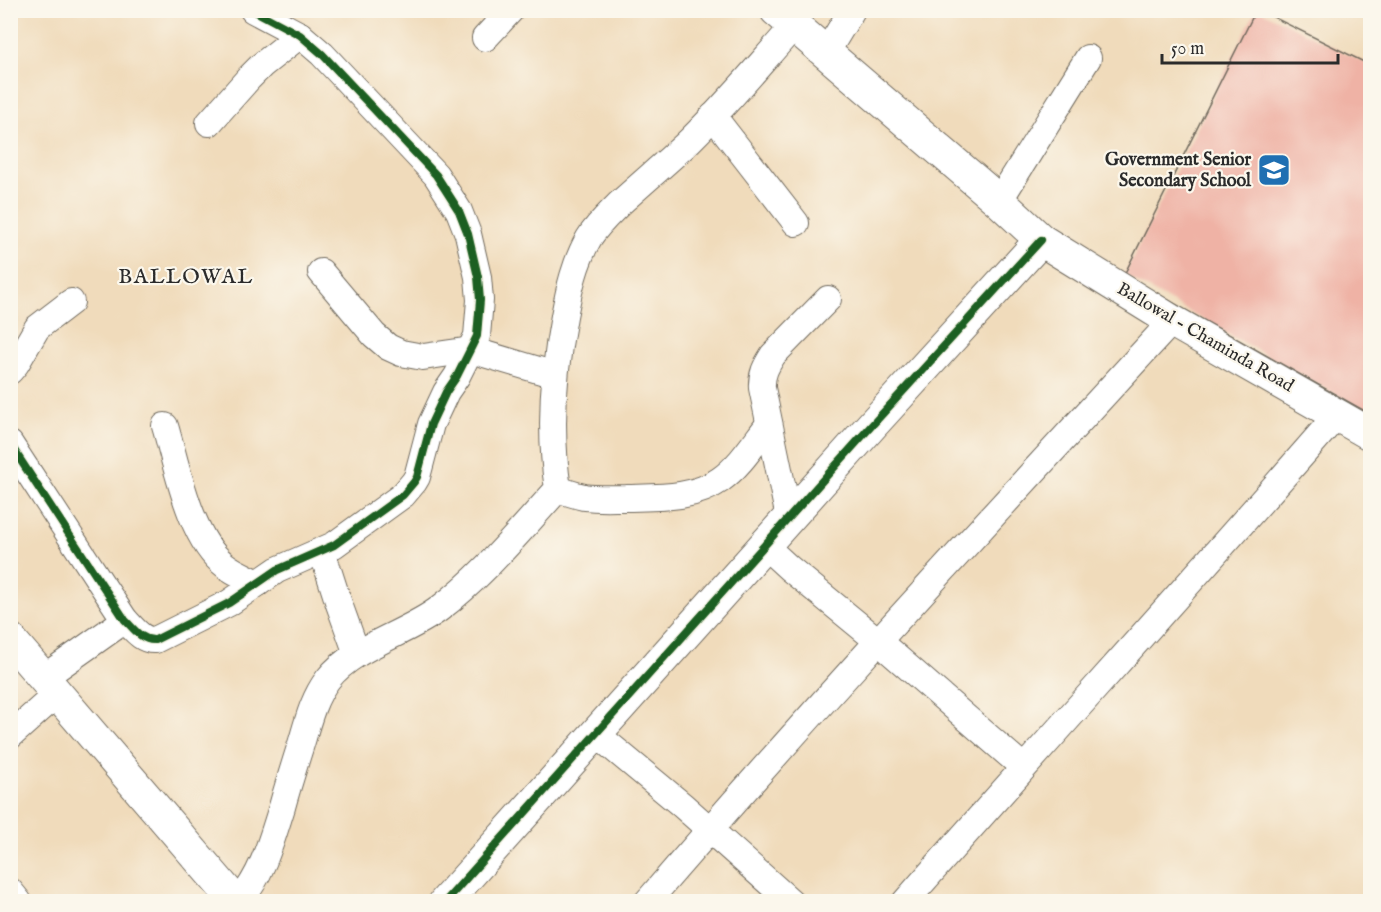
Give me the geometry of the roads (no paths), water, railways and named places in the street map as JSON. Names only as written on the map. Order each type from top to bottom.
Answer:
[{"type":"street","points":[[10,444],[125,620],[147,640],[155,640],[229,603],[276,570],[334,545],[404,495],[414,482],[420,468],[431,424],[477,336],[480,300],[478,278],[468,234],[459,211],[436,175],[322,54],[300,35],[253,10]]},
{"type":"street","points":[[485,38],[512,10]]},
{"type":"street","points":[[826,53],[852,10]]},
{"type":"street","points":[[558,489],[554,462],[555,375],[568,292],[579,258],[599,224],[684,146],[713,116],[785,18]]},
{"type":"street","name":"Ballowal - Chaminda Road","points":[[785,18],[999,201],[1041,240],[1172,321],[1371,434]]},
{"type":"street","points":[[209,123],[262,65],[300,35]]},
{"type":"street","points":[[999,201],[1088,58]]},
{"type":"street","points":[[713,116],[796,223]]},
{"type":"street","points":[[445,902],[1041,240]]},
{"type":"street","points":[[321,272],[374,335],[388,347],[401,353],[423,357],[471,350],[555,375]]},
{"type":"street","points":[[789,518],[762,380],[767,364],[773,355],[828,299]]},
{"type":"street","points":[[10,371],[38,328],[71,302]]},
{"type":"street","points":[[647,902],[709,829],[878,641],[1172,321]]},
{"type":"street","points":[[904,902],[1248,519],[1337,415]]},
{"type":"street","points":[[558,489],[586,497],[608,498],[661,497],[702,490],[722,479],[734,468],[769,424]]},
{"type":"street","points":[[165,426],[194,522],[207,545],[224,565],[258,583]]},
{"type":"street","points":[[10,639],[238,902],[248,891],[259,872],[272,840],[309,717],[317,696],[328,679],[339,667],[357,654],[404,630],[437,610],[460,592],[482,573],[558,489]]},
{"type":"street","points":[[765,546],[1023,767]]},
{"type":"street","points":[[322,551],[357,654]]},
{"type":"street","points":[[10,736],[50,685],[125,620]]},
{"type":"street","points":[[595,733],[709,829],[790,902]]},
{"type":"street","points":[[10,891],[20,902]]},
{"type":"place","name":"Government Senior Secondary School","points":[[1274,170]]},
{"type":"district","name":"BALLOWAL","points":[[186,277]]}]
